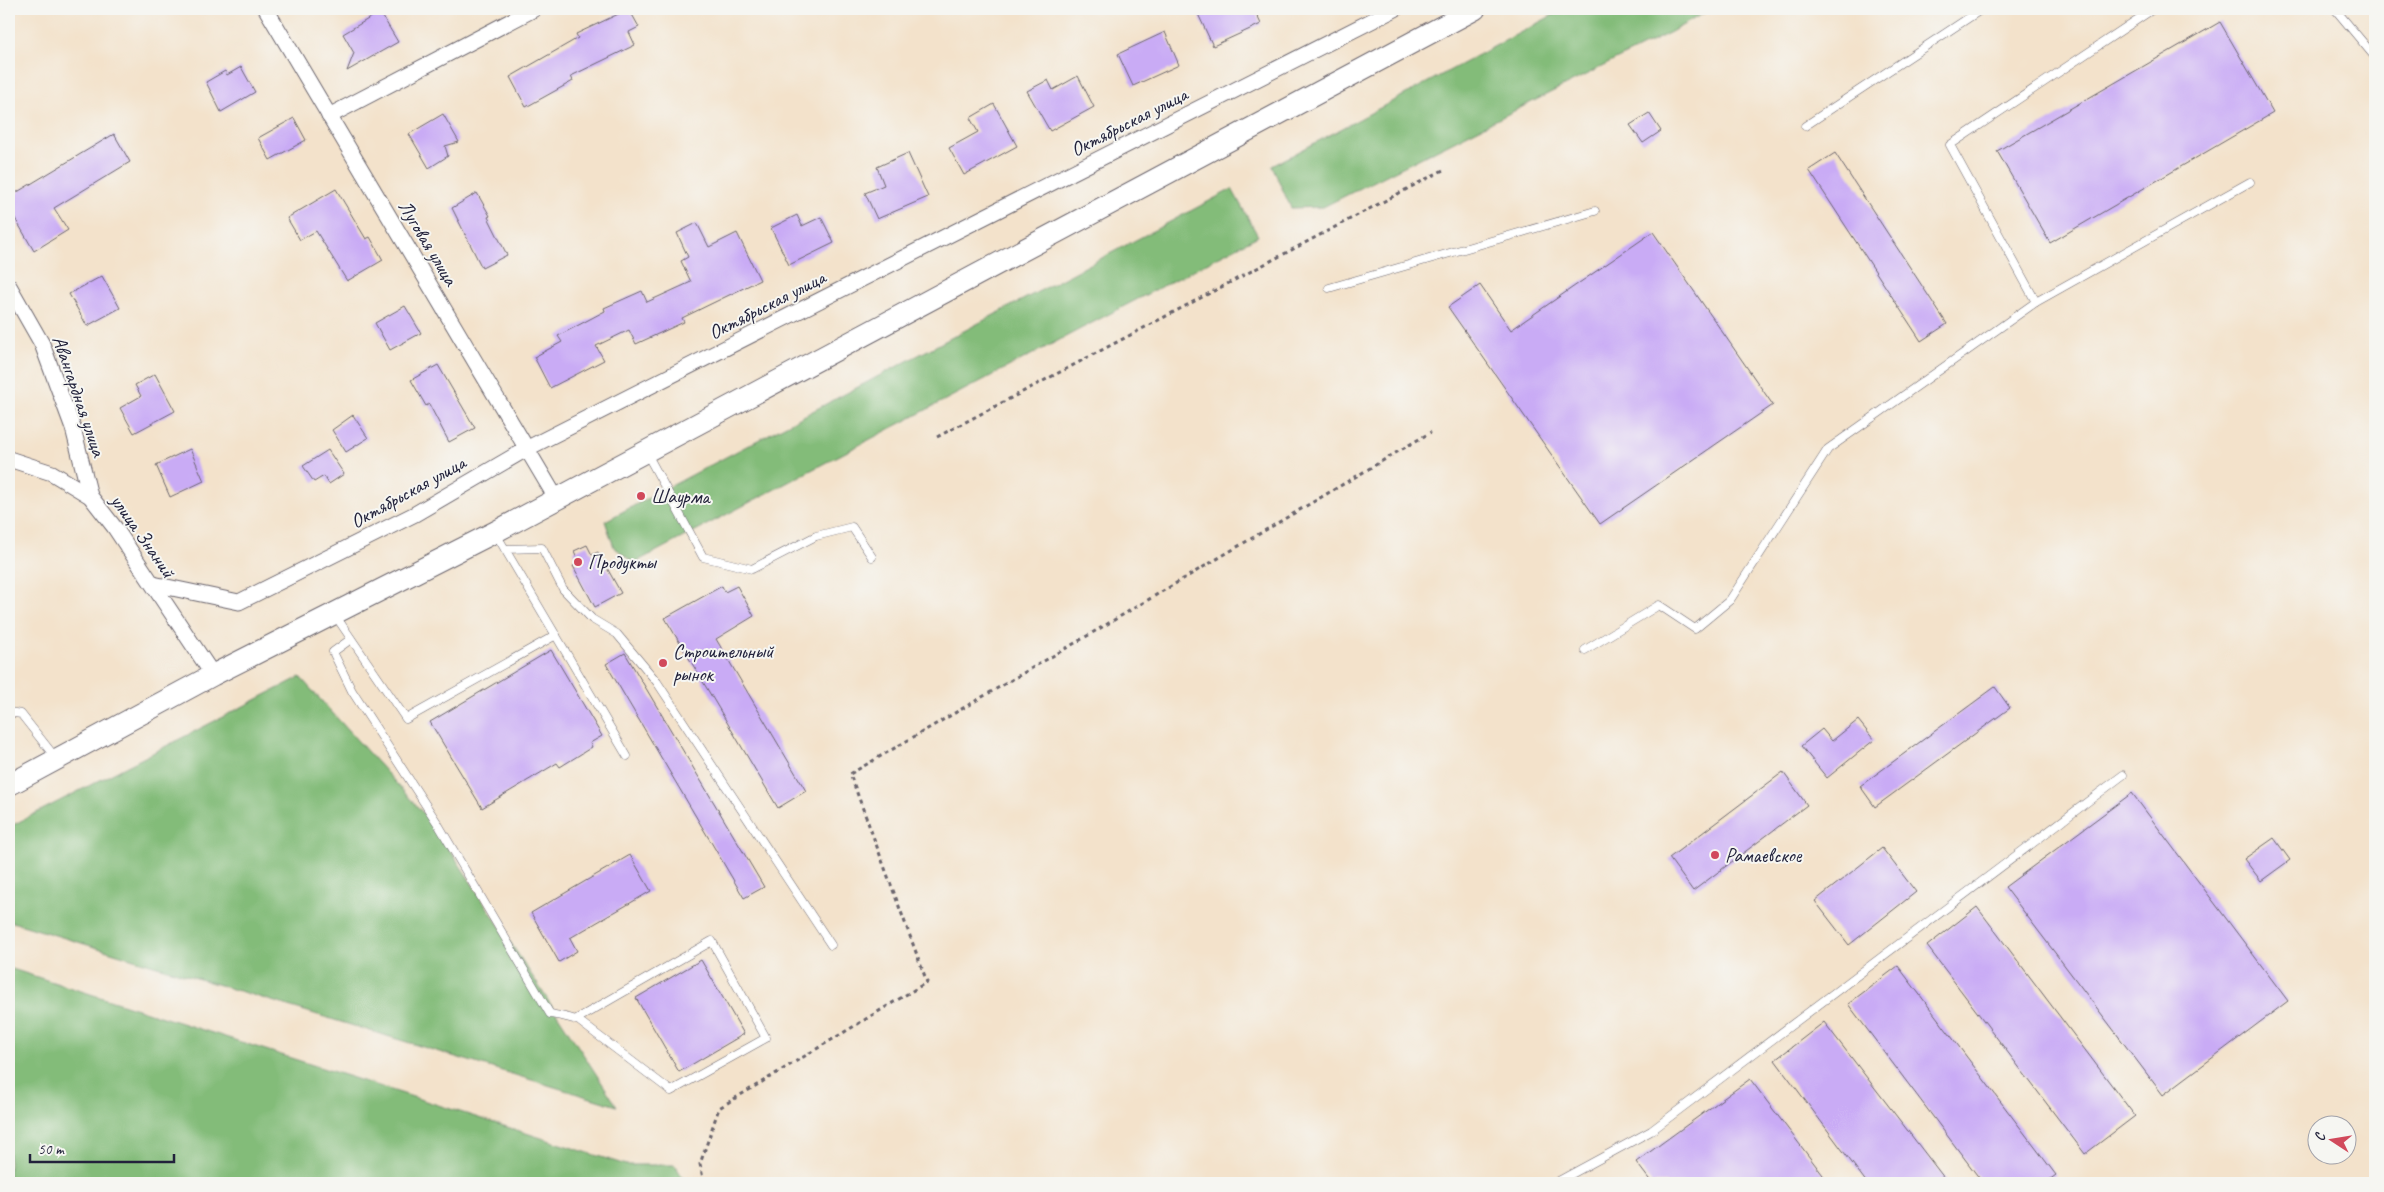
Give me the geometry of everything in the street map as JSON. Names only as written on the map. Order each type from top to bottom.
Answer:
[{"type":"main road","points":[[9,785],[212,675],[334,613],[500,540],[556,498],[1475,9]]},
{"type":"street","name":"Луговая улица","points":[[266,9],[556,498]]},
{"type":"street","points":[[329,116],[534,9]]},
{"type":"street","name":"Октябрьская улица","points":[[153,584],[239,602],[415,514],[528,448],[1396,9]]},
{"type":"street","name":"Авангардная улица","points":[[9,286],[42,344],[73,428],[90,496]]},
{"type":"street","name":"улица Знаний","points":[[9,459],[52,472],[90,496],[115,528],[212,675]]},
{"type":"lane","points":[[1805,126],[1982,9]]},
{"type":"lane","points":[[2036,302],[1950,145],[2153,9]]},
{"type":"lane","points":[[2335,9],[2375,57]]},
{"type":"lane","points":[[1585,650],[1659,604],[1695,629],[1730,600],[1828,449],[2036,302],[2250,182]]},
{"type":"lane","points":[[1329,288],[1594,211]]},
{"type":"lane","points":[[645,450],[703,557],[752,569],[816,536],[852,527],[872,556]]},
{"type":"lane","points":[[500,540],[627,756]]},
{"type":"lane","points":[[500,540],[542,548],[563,589],[592,619],[617,634],[651,675],[830,944]]},
{"type":"lane","points":[[334,613],[406,720],[556,635]]},
{"type":"lane","points":[[351,639],[333,652],[352,690],[438,824],[550,1014],[575,1020],[671,1091],[766,1038],[712,941],[575,1020]]},
{"type":"lane","points":[[9,712],[21,714],[56,759]]},
{"type":"lane","points":[[1555,1183],[1652,1131],[2123,775]]},
{"type":"path","points":[[937,437],[1445,169]]},
{"type":"path","points":[[704,1183],[700,1164],[719,1108],[927,982],[850,774],[1431,432]]},
{"type":"green space","points":[[1564,9],[1711,9],[1671,32],[1323,207],[1291,208],[1272,166]]},
{"type":"green space","points":[[1232,189],[1258,236],[634,563],[614,547],[605,521]]},
{"type":"green space","points":[[300,677],[433,824],[617,1106],[9,921],[9,827]]},
{"type":"green space","points":[[9,968],[626,1165],[675,1165],[686,1183],[9,1183]]},
{"type":"building","points":[[629,9],[639,27],[629,32],[635,45],[571,76],[573,81],[526,107],[510,77],[578,38],[576,34]]},
{"type":"building","points":[[1211,9],[1254,9],[1261,24],[1213,46],[1198,14]]},
{"type":"building","points":[[380,12],[398,42],[347,71],[354,53],[343,34]]},
{"type":"building","points":[[2220,22],[2273,113],[2050,243],[1997,151]]},
{"type":"building","points":[[1165,32],[1179,65],[1133,86],[1118,54]]},
{"type":"building","points":[[241,67],[255,92],[221,112],[206,82],[225,71],[227,75]]},
{"type":"building","points":[[1078,76],[1094,107],[1050,131],[1027,91],[1048,80],[1053,90]]},
{"type":"building","points":[[994,104],[1017,146],[964,175],[949,148],[978,132],[970,118]]},
{"type":"building","points":[[1649,113],[1661,131],[1643,143],[1630,125]]},
{"type":"building","points":[[443,114],[459,142],[445,146],[448,156],[429,168],[409,134]]},
{"type":"building","points":[[294,118],[306,140],[270,160],[258,138]]},
{"type":"building","points":[[114,134],[130,162],[54,208],[68,230],[34,251],[9,208],[9,197]]},
{"type":"building","points":[[908,153],[928,197],[877,219],[865,193],[884,185],[877,167]]},
{"type":"building","points":[[1835,153],[1947,324],[1921,341],[1809,170]]},
{"type":"building","points":[[336,189],[366,239],[370,237],[383,260],[347,281],[316,231],[300,240],[287,218]]},
{"type":"building","points":[[477,193],[490,216],[488,217],[507,255],[482,268],[452,208]]},
{"type":"building","points":[[797,215],[802,226],[821,217],[834,243],[789,265],[771,228]]},
{"type":"building","points":[[697,223],[709,247],[737,233],[760,280],[682,318],[684,322],[636,344],[629,330],[596,346],[604,360],[550,388],[534,357],[562,342],[558,336],[605,311],[604,308],[642,291],[647,302],[691,282],[681,261],[688,257],[677,233]]},
{"type":"building","points":[[1653,232],[1773,405],[1600,524],[1448,307],[1480,285],[1511,330]]},
{"type":"building","points":[[102,276],[120,308],[87,326],[69,294]]},
{"type":"building","points":[[405,306],[421,333],[390,350],[375,323]]},
{"type":"building","points":[[438,365],[475,428],[449,442],[429,404],[426,406],[411,380]]},
{"type":"building","points":[[155,374],[175,411],[134,433],[120,408],[141,396],[135,385]]},
{"type":"building","points":[[353,415],[368,438],[346,452],[332,430]]},
{"type":"building","points":[[190,449],[204,481],[170,497],[156,465]]},
{"type":"building","points":[[328,450],[344,474],[329,484],[324,476],[314,482],[303,466]]},
{"type":"building","points":[[587,545],[592,555],[598,552],[621,593],[595,607],[573,566],[579,562],[574,551]]},
{"type":"building","points":[[722,586],[725,592],[737,586],[754,616],[716,639],[806,791],[778,808],[665,618]]},
{"type":"building","points":[[551,650],[602,736],[590,743],[592,747],[560,767],[557,763],[482,808],[430,722]]},
{"type":"building","points":[[625,653],[764,887],[744,898],[606,664]]},
{"type":"building","points":[[1995,687],[2010,708],[1875,807],[1860,786]]},
{"type":"building","points":[[1858,720],[1874,740],[1827,778],[1801,746],[1822,729],[1832,741]]},
{"type":"building","points":[[1783,772],[1807,805],[1693,891],[1669,858]]},
{"type":"building","points":[[2132,793],[2288,1001],[2163,1095],[2005,887]]},
{"type":"building","points":[[2274,838],[2290,860],[2261,881],[2244,859]]},
{"type":"building","points":[[1882,848],[1916,892],[1849,945],[1815,901]]},
{"type":"building","points":[[630,855],[651,891],[570,938],[577,951],[559,962],[531,913]]},
{"type":"building","points":[[1977,907],[2135,1116],[2085,1154],[1927,946]]},
{"type":"building","points":[[701,960],[744,1034],[679,1072],[636,998]]},
{"type":"building","points":[[1898,966],[2056,1175],[2045,1183],[1983,1183],[1848,1004]]},
{"type":"building","points":[[1824,1022],[1948,1183],[1867,1183],[1775,1060]]},
{"type":"building","points":[[1750,1079],[1829,1183],[1652,1183],[1636,1162]]},
{"type":"place","name":"Шаурма","points":[[641,496]]},
{"type":"place","name":"Продукты","points":[[578,562]]},
{"type":"place","name":"Строительный рынок","points":[[663,663]]},
{"type":"place","name":"Рамаевское","points":[[1715,855]]}]
